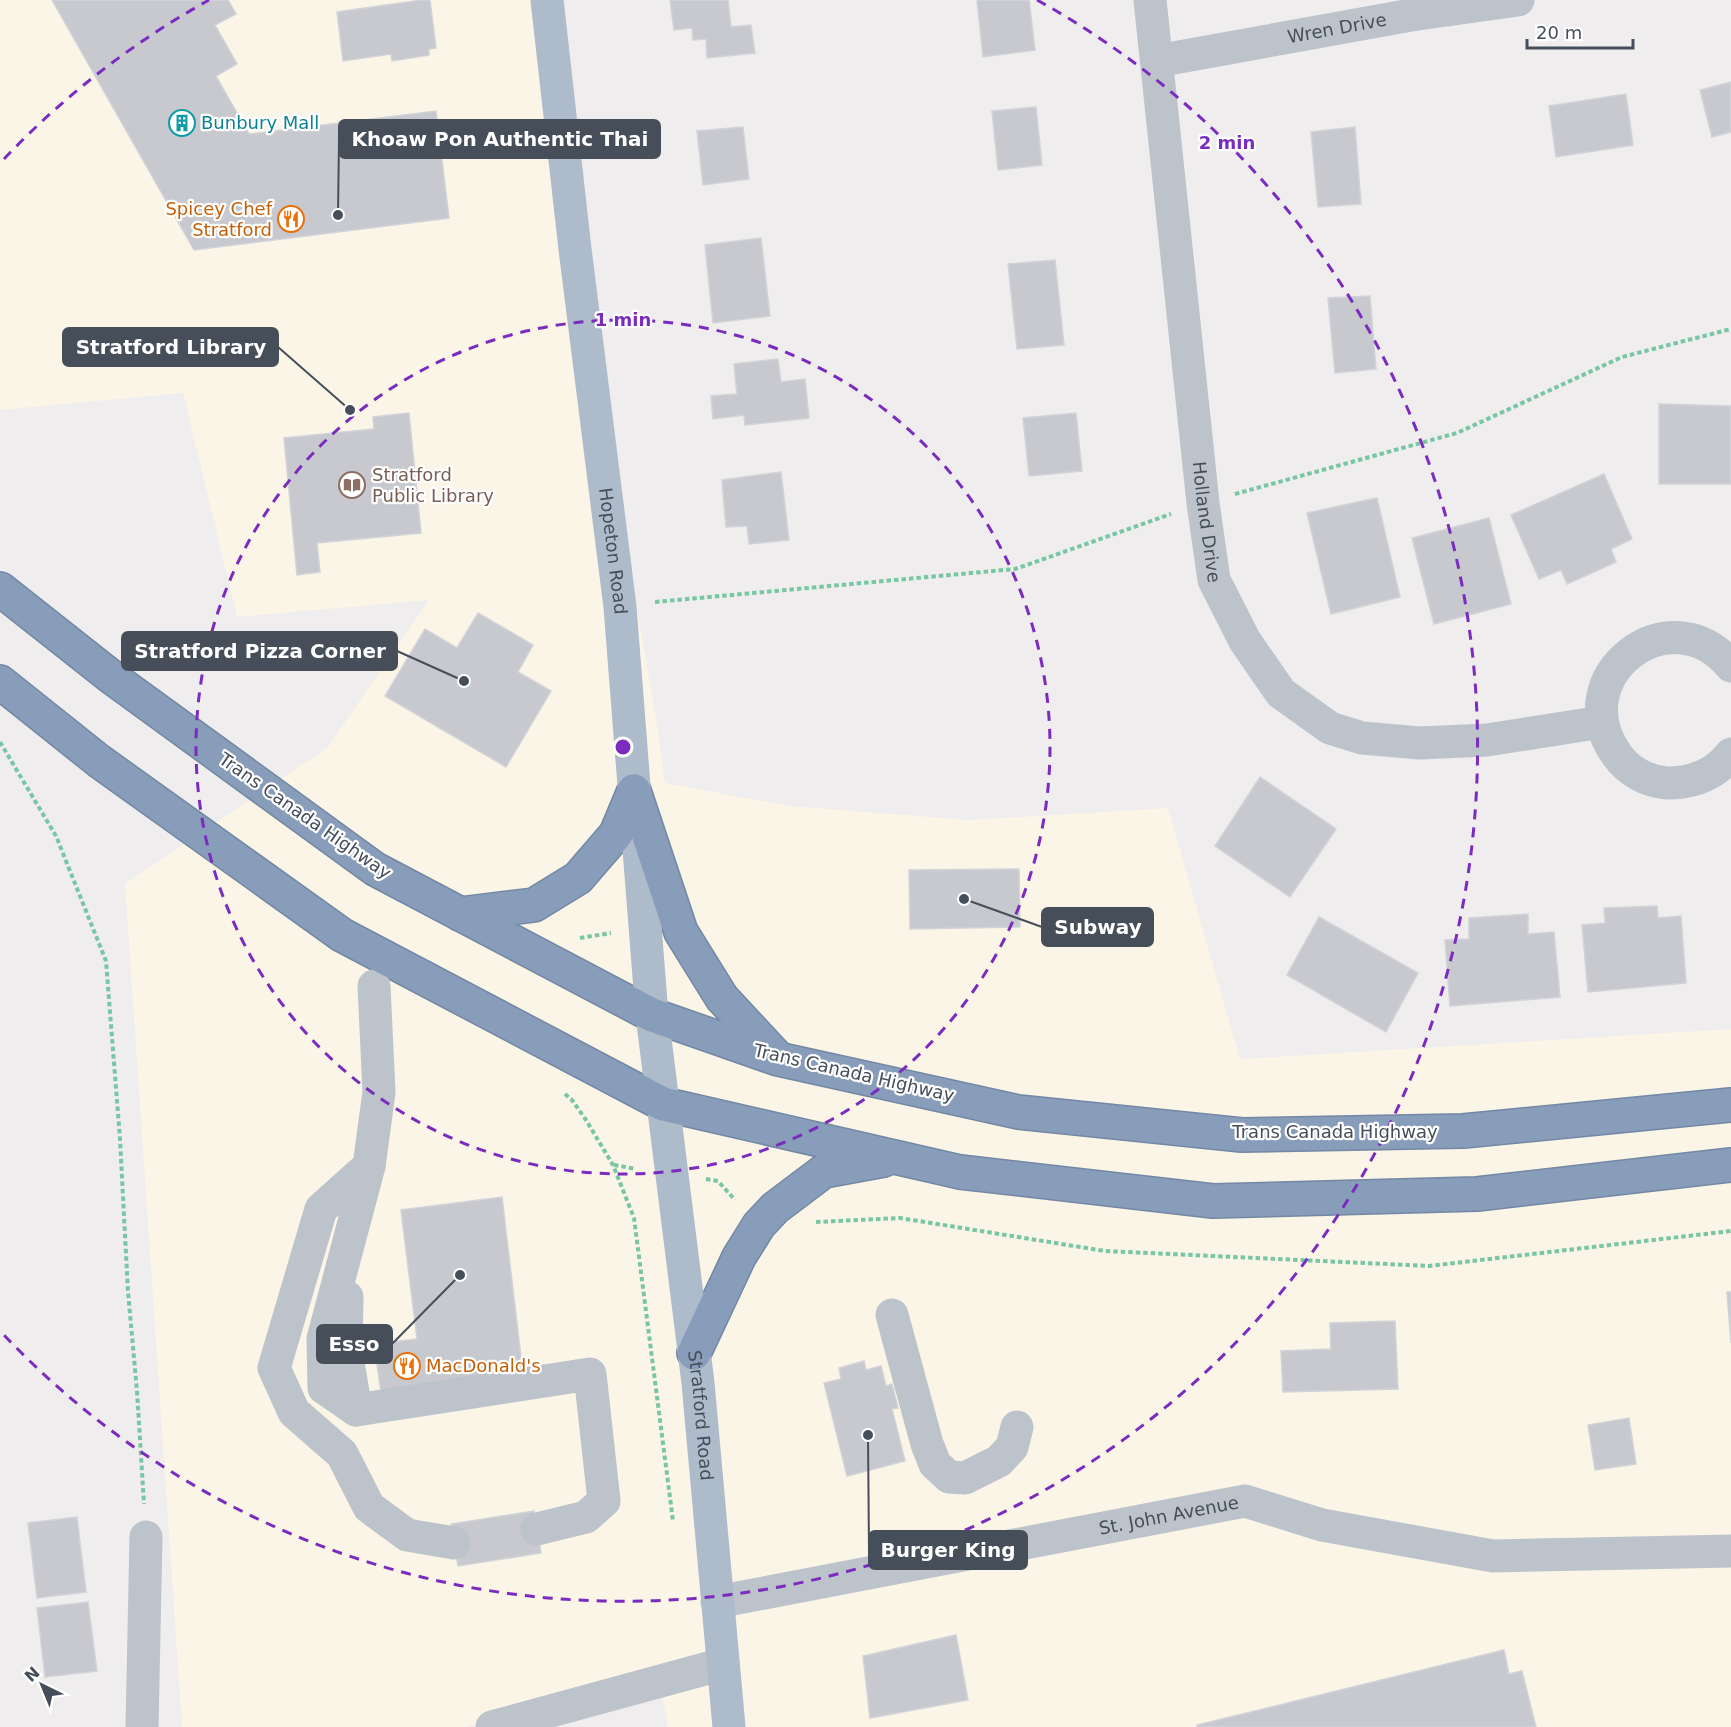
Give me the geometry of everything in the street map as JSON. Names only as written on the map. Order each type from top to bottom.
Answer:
[{"type":"highway","name":"Trans Canada Highway","points":[[0,589],[114,679],[375,868],[652,1015],[778,1059],[1018,1112],[1242,1135],[1463,1131],[1731,1105]]},
{"type":"highway","points":[[0,682],[99,761],[342,935],[663,1104],[960,1172],[1213,1201],[1478,1194],[1731,1165]]},
{"type":"highway","points":[[460,914],[534,905],[578,878],[616,834],[634,790]]},
{"type":"highway","points":[[634,790],[681,932],[722,998],[778,1059]]},
{"type":"highway","points":[[694,1353],[739,1257],[759,1225],[775,1208],[824,1172],[894,1157]]},
{"type":"main road","name":"Hopeton Road","points":[[547,0],[620,607],[652,1015],[663,1104]]},
{"type":"main road","name":"Stratford Road","points":[[663,1104],[694,1353],[729,1727]]},
{"type":"street","name":"Holland Drive","points":[[1150,0],[1203,503],[1214,580],[1245,640],[1281,693],[1330,728],[1362,738],[1420,743],[1487,740],[1602,722]]},
{"type":"street","name":"Wren Drive","points":[[1157,61],[1411,15],[1518,0]]},
{"type":"street","points":[[1731,666],[1721,654],[1699,641],[1674,637],[1649,641],[1627,654],[1611,674],[1602,697],[1602,722],[1609,744],[1622,762],[1640,776],[1662,783],[1685,783],[1706,776],[1725,763],[1731,754]]},
{"type":"street","points":[[374,986],[379,1092],[369,1166],[323,1339],[324,1388],[356,1410],[590,1374],[604,1501],[586,1517],[537,1529]]},
{"type":"street","points":[[369,1166],[321,1209],[274,1368],[294,1412],[342,1454],[369,1507],[407,1535],[454,1544]]},
{"type":"street","points":[[892,1315],[927,1444],[935,1464],[949,1477],[965,1478],[999,1461],[1012,1448],[1017,1427]]},
{"type":"street","name":"St. John Avenue","points":[[717,1602],[1245,1501],[1322,1525],[1493,1556],[1731,1551]]},
{"type":"street","points":[[142,1727],[146,1537]]},
{"type":"street","points":[[492,1727],[723,1664]]},
{"type":"path","points":[[0,742],[56,836],[106,961],[146,1537]]},
{"type":"path","points":[[556,1087],[572,1100],[614,1165],[634,1218],[673,1524]]},
{"type":"path","points":[[673,1174],[718,1181],[759,1225],[900,1218],[1105,1251],[1429,1266],[1731,1232]]},
{"type":"shaded area","points":[[0,0],[544,0],[575,249],[657,724],[665,783],[789,806],[969,820],[1168,808],[1240,1059],[1731,1029],[1731,1727],[668,1727],[661,1687],[466,1727],[182,1727],[125,884],[328,747],[429,600],[237,617],[183,393],[0,410]]},
{"type":"building","name":"Bunbury Mall","points":[[52,0],[228,0],[236,14],[215,25],[237,64],[216,76],[249,134],[436,111],[449,218],[194,250]]},
{"type":"building","points":[[430,0],[436,48],[429,49],[429,55],[392,61],[391,54],[343,61],[337,12]]},
{"type":"building","points":[[670,0],[728,0],[731,27],[751,25],[755,53],[707,58],[706,39],[693,40],[692,28],[674,30]]},
{"type":"building","points":[[977,0],[1029,0],[1035,50],[983,57]]},
{"type":"building","points":[[1731,82],[1731,132],[1712,137],[1700,90]]},
{"type":"building","points":[[1626,94],[1633,145],[1556,157],[1549,106]]},
{"type":"building","points":[[1036,107],[1042,165],[998,170],[992,111]]},
{"type":"building","points":[[743,127],[749,179],[703,185],[697,131]]},
{"type":"building","points":[[1355,127],[1361,204],[1318,207],[1311,132]]},
{"type":"building","points":[[761,238],[770,316],[713,323],[705,245]]},
{"type":"building","points":[[1055,260],[1064,345],[1017,349],[1008,264]]},
{"type":"building","points":[[1370,296],[1376,369],[1335,373],[1328,298]]},
{"type":"building","points":[[778,359],[781,382],[805,379],[809,418],[745,425],[744,415],[713,419],[711,396],[737,394],[734,364]]},
{"type":"building","points":[[1659,404],[1731,406],[1731,484],[1659,484]]},
{"type":"building","name":"Stratford Public Library","points":[[409,413],[421,533],[317,543],[320,572],[297,575],[284,438],[374,429],[373,417]]},
{"type":"building","points":[[1076,413],[1082,471],[1029,476],[1023,418]]},
{"type":"building","points":[[781,472],[789,540],[749,544],[747,526],[726,527],[722,480]]},
{"type":"building","points":[[1604,474],[1632,539],[1611,549],[1616,562],[1567,584],[1561,570],[1539,579],[1511,515]]},
{"type":"building","points":[[1377,498],[1400,597],[1331,614],[1307,513]]},
{"type":"building","points":[[1489,518],[1511,604],[1434,624],[1412,538]]},
{"type":"building","points":[[478,613],[533,645],[518,672],[551,691],[506,767],[385,696],[425,629],[457,648]]},
{"type":"building","points":[[1260,777],[1336,829],[1290,897],[1215,846]]},
{"type":"building","points":[[1019,869],[1020,927],[910,929],[909,870]]},
{"type":"building","points":[[1657,906],[1658,918],[1681,916],[1686,983],[1588,992],[1582,925],[1605,923],[1604,908]]},
{"type":"building","points":[[1528,914],[1528,934],[1554,932],[1560,997],[1450,1006],[1445,940],[1469,939],[1469,918]]},
{"type":"building","points":[[1319,917],[1418,973],[1386,1032],[1287,975]]},
{"type":"building","points":[[502,1197],[523,1374],[381,1392],[374,1344],[417,1339],[401,1210]]},
{"type":"building","points":[[1727,1292],[1731,1292],[1731,1343]]},
{"type":"building","points":[[1395,1321],[1398,1389],[1283,1392],[1281,1351],[1331,1349],[1330,1323]]},
{"type":"building","points":[[864,1361],[866,1370],[881,1366],[886,1386],[892,1384],[898,1408],[892,1409],[905,1461],[847,1476],[824,1383],[841,1379],[839,1368]]},
{"type":"building","points":[[1629,1418],[1636,1464],[1595,1470],[1588,1425]]},
{"type":"building","points":[[534,1511],[541,1553],[458,1566],[451,1524]]},
{"type":"building","points":[[77,1517],[86,1592],[37,1598],[28,1523]]},
{"type":"building","points":[[88,1602],[97,1671],[45,1677],[37,1608]]},
{"type":"building","points":[[956,1635],[968,1700],[870,1718],[863,1656]]},
{"type":"building","points":[[1504,1650],[1509,1674],[1522,1671],[1536,1727],[1197,1727],[1197,1725]]},
{"type":"place","name":"Bunbury Mall","points":[[182,123]]},
{"type":"place","name":"Khoaw Pon Authentic Thai","points":[[338,215]]},
{"type":"place","name":"Spicey Chef Stratford","points":[[291,219]]},
{"type":"place","name":"Stratford Library","points":[[350,410]]},
{"type":"place","name":"Stratford Public Library","points":[[352,485]]},
{"type":"place","name":"Stratford Pizza Corner","points":[[464,681]]},
{"type":"place","name":"Subway","points":[[964,899]]},
{"type":"place","name":"Esso","points":[[460,1275]]},
{"type":"place","name":"MacDonald's","points":[[407,1366]]},
{"type":"place","name":"Burger King","points":[[868,1435]]}]
